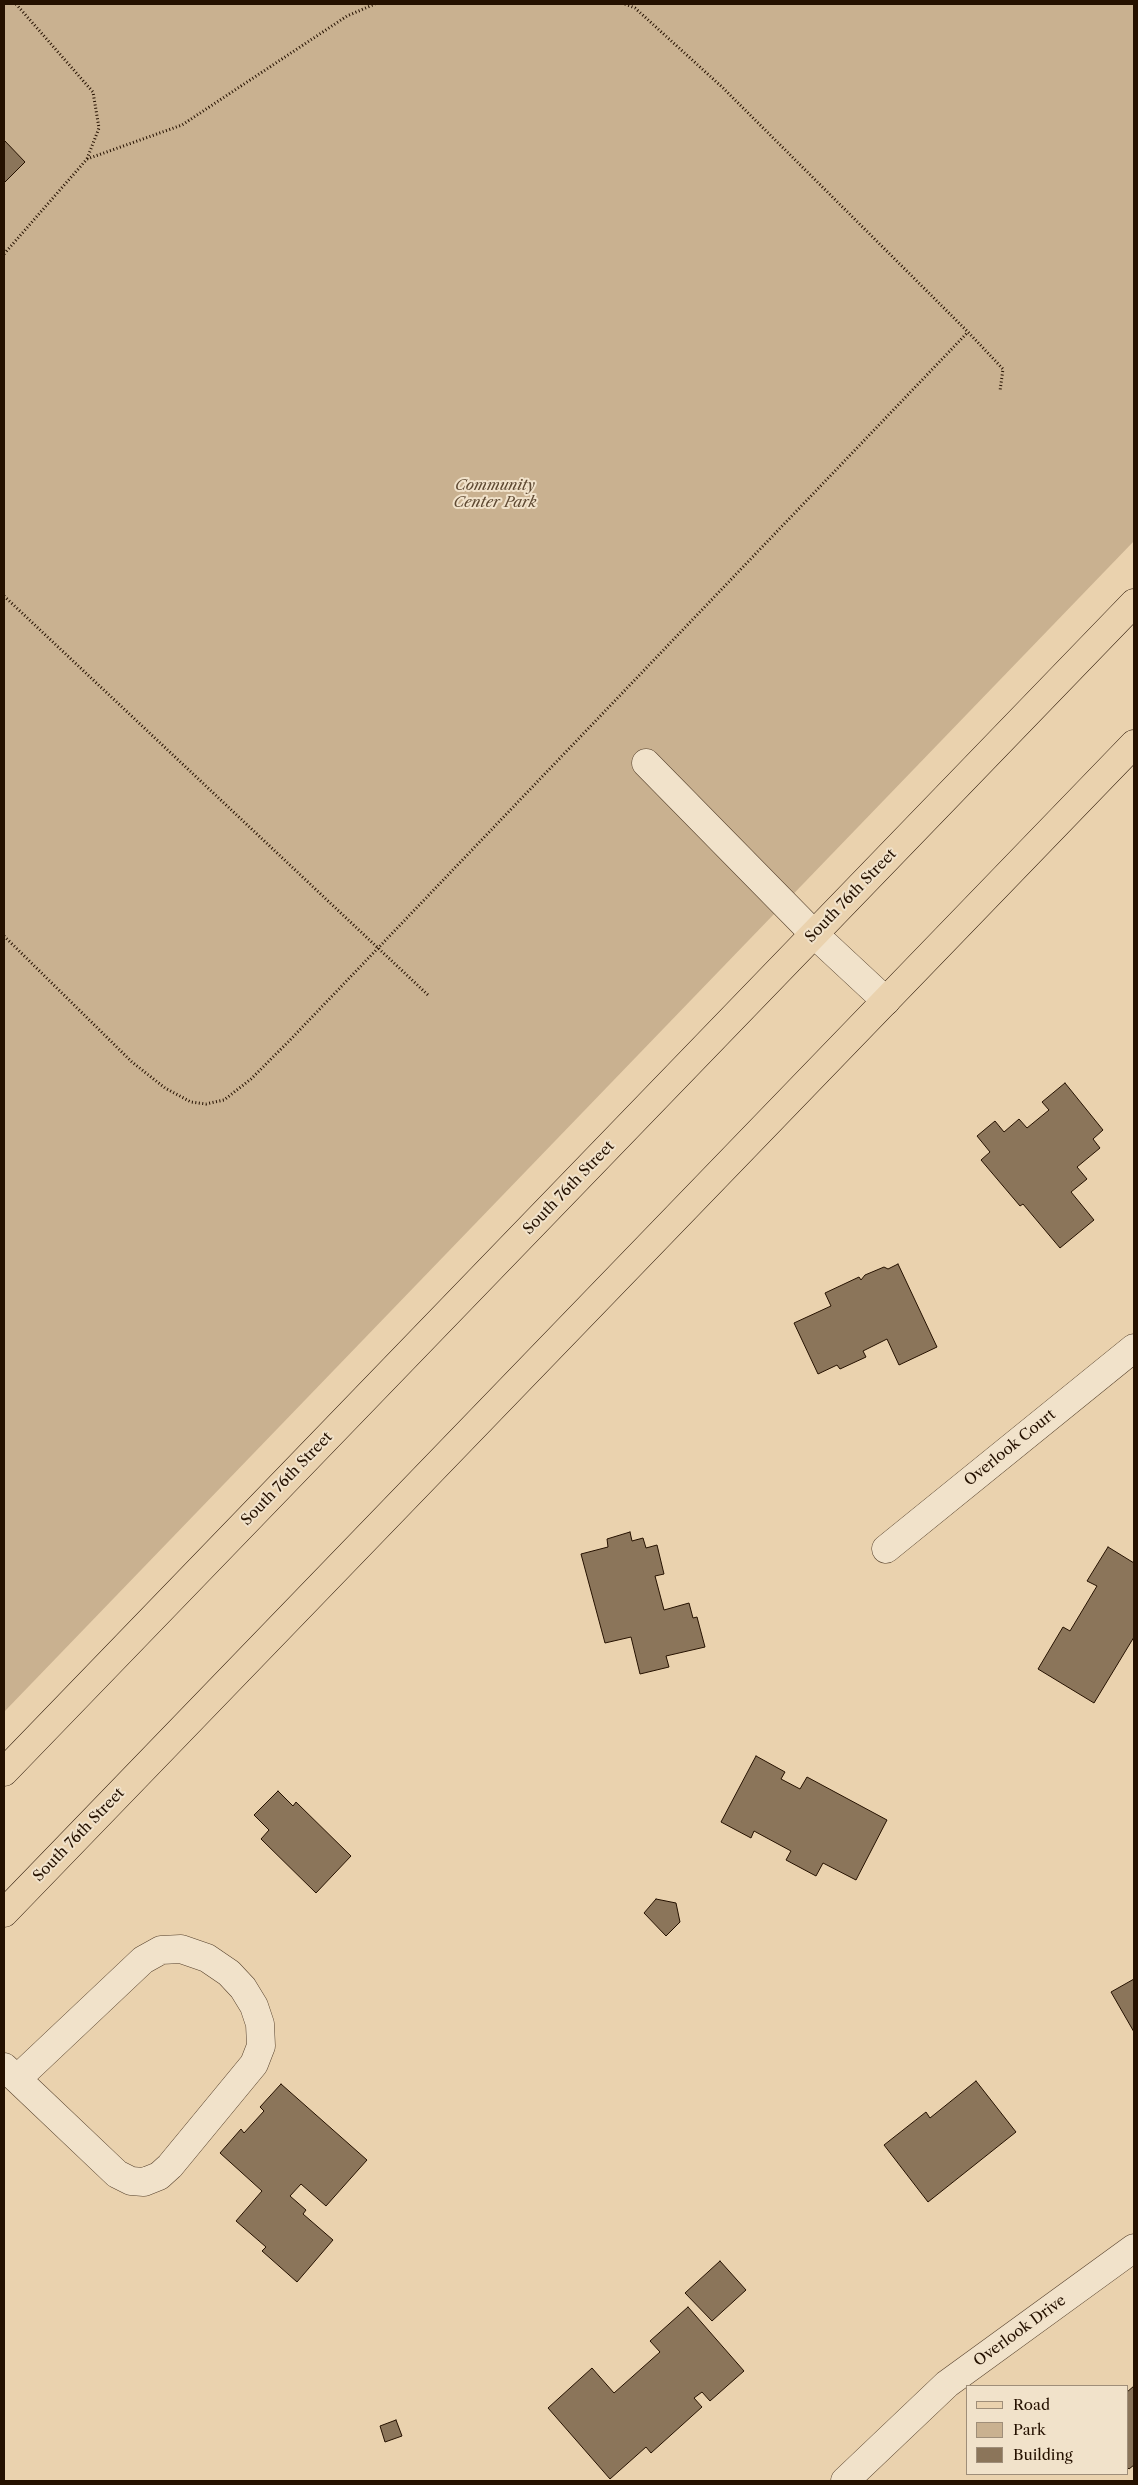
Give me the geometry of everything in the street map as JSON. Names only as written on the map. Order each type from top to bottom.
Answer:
[{"type":"main road","name":"South 76th Street","points":[[4,1772],[1134,603]]},
{"type":"main road","name":"South 76th Street","points":[[4,1913],[1134,744]]},
{"type":"street","points":[[646,764],[814,934],[886,1001]]},
{"type":"street","name":"Overlook Court","points":[[886,1548],[1134,1348]]},
{"type":"street","points":[[181,1949],[207,1958],[229,1973],[244,1988],[254,2006],[260,2024],[261,2046],[254,2064],[170,2166],[159,2176],[144,2182],[131,2181],[118,2174],[10,2073],[143,1960],[161,1950],[181,1949]]},
{"type":"street","name":"Overlook Drive","points":[[845,2481],[947,2384],[1134,2248]]},
{"type":"path","points":[[4,254],[87,159],[99,128],[93,92],[16,4]]},
{"type":"path","points":[[87,159],[182,125],[347,16],[375,4]]},
{"type":"path","points":[[625,4],[635,8],[722,87],[968,332],[1003,369],[1000,392]]},
{"type":"path","points":[[4,936],[132,1062],[165,1088],[192,1102],[206,1104],[224,1100],[251,1080],[968,332]]},
{"type":"path","points":[[4,596],[376,949],[428,995]]},
{"type":"green space","name":"Community Center Park","points":[[4,4],[1134,4],[1134,541],[4,1712]]},
{"type":"building","points":[[4,140],[25,162],[4,183]]},
{"type":"building","points":[[1065,1083],[1103,1130],[1093,1139],[1100,1148],[1077,1167],[1087,1179],[1071,1192],[1094,1220],[1060,1248],[1023,1204],[1020,1206],[981,1160],[990,1152],[977,1136],[995,1121],[1004,1132],[1019,1119],[1027,1128],[1049,1110],[1042,1102]]},
{"type":"building","points":[[898,1264],[937,1347],[899,1365],[887,1339],[863,1351],[866,1357],[840,1369],[837,1365],[818,1374],[794,1323],[831,1306],[825,1293],[859,1277],[861,1280],[865,1275],[884,1267],[888,1269]]},
{"type":"building","points":[[630,1532],[632,1541],[643,1538],[646,1548],[657,1545],[664,1574],[655,1576],[664,1610],[689,1603],[693,1618],[697,1617],[705,1647],[666,1656],[669,1667],[640,1674],[631,1637],[605,1643],[581,1554],[608,1547],[607,1539]]},
{"type":"building","points":[[1108,1547],[1134,1563],[1134,1637],[1094,1703],[1038,1669],[1063,1627],[1070,1631],[1097,1586],[1087,1581]]},
{"type":"building","points":[[756,1756],[785,1772],[781,1779],[800,1789],[807,1777],[887,1820],[856,1880],[823,1863],[816,1876],[786,1860],[791,1851],[754,1831],[751,1838],[721,1822]]},
{"type":"building","points":[[278,1791],[293,1806],[296,1802],[351,1856],[316,1893],[261,1839],[269,1830],[254,1815]]},
{"type":"building","points":[[656,1899],[676,1903],[680,1922],[666,1936],[644,1913]]},
{"type":"building","points":[[1134,1979],[1134,2032],[1111,1992]]},
{"type":"building","points":[[976,2081],[1016,2132],[928,2202],[884,2145],[926,2112],[930,2118]]},
{"type":"building","points":[[281,2084],[367,2160],[326,2206],[301,2184],[290,2196],[306,2210],[303,2214],[333,2240],[297,2282],[262,2251],[266,2247],[236,2221],[262,2191],[220,2153],[241,2129],[244,2133],[264,2111],[260,2107]]},
{"type":"building","points":[[720,2261],[746,2290],[712,2321],[685,2293]]},
{"type":"building","points":[[688,2307],[744,2371],[710,2401],[702,2392],[694,2398],[702,2407],[651,2453],[646,2447],[610,2479],[548,2408],[592,2368],[614,2393],[660,2352],[650,2341]]},
{"type":"building","points":[[1134,2386],[1134,2465],[1129,2469],[1128,2468],[1128,2391]]},
{"type":"building","points":[[396,2420],[402,2436],[385,2442],[380,2426]]}]
